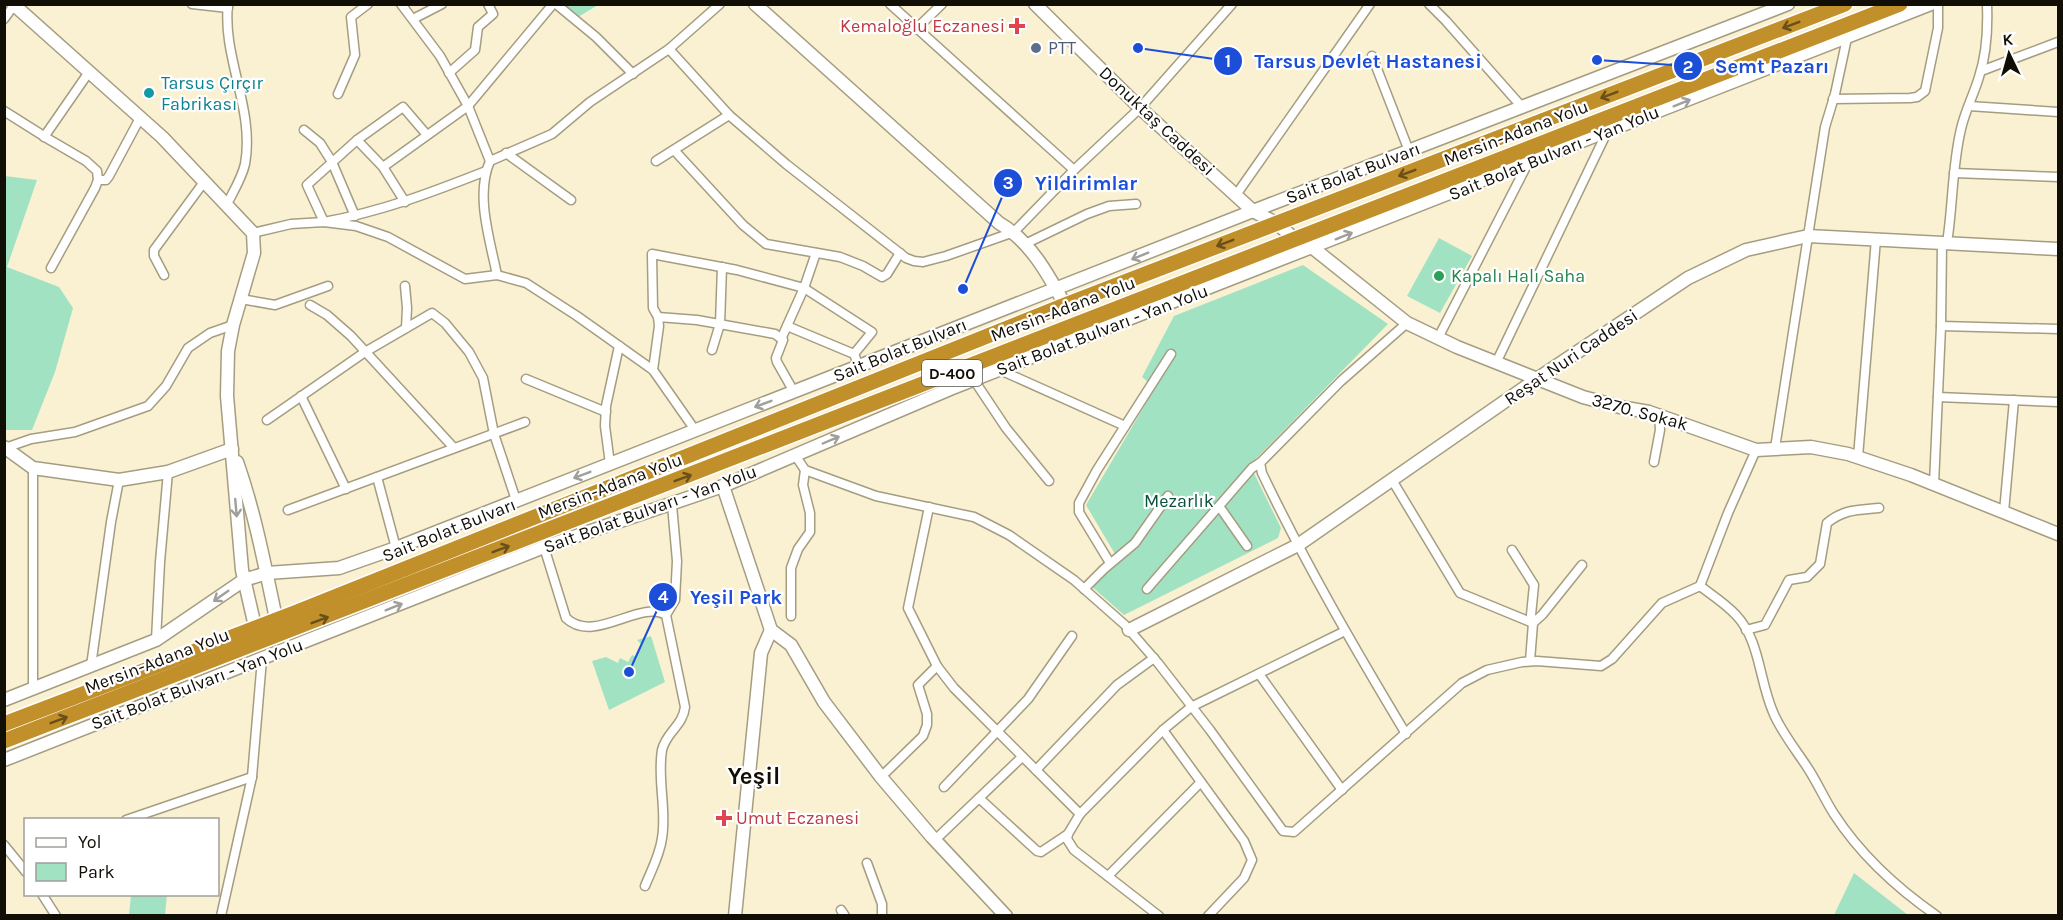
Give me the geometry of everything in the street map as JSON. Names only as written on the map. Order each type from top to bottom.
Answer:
[{"type":"highway","name":"Sait Bolat Bulvarı","points":[[4,724],[276,619],[1065,305],[1845,4]]},
{"type":"highway","name":"Mersin-Adana Yolu","points":[[4,741],[1900,4]]},
{"type":"street","points":[[192,4],[228,6],[227,21],[244,102],[247,149],[245,165],[226,206]]},
{"type":"street","points":[[338,94],[355,55],[351,17],[368,4]]},
{"type":"street","points":[[401,4],[449,73],[468,106],[490,161]]},
{"type":"street","points":[[412,19],[442,4]]},
{"type":"street","points":[[449,73],[475,50],[478,27],[493,14],[488,4]]},
{"type":"street","points":[[383,167],[468,106],[554,4],[596,37],[633,74]]},
{"type":"street","points":[[497,275],[484,198],[486,171],[490,161],[552,134],[590,102],[669,49],[720,4]]},
{"type":"street","points":[[755,4],[999,223],[1014,232],[1034,255],[1065,305]]},
{"type":"street","points":[[890,4],[1074,170]]},
{"type":"street","points":[[916,29],[942,4]]},
{"type":"street","name":"Donuktaş Caddesi","points":[[1035,4],[1140,108],[1253,211]]},
{"type":"street","points":[[669,49],[729,115],[786,164],[900,254],[914,261],[923,262],[1014,232],[1074,170],[1140,108],[1232,4]]},
{"type":"street","points":[[1236,195],[1370,4]]},
{"type":"street","points":[[1429,4],[1522,107]]},
{"type":"street","points":[[4,700],[156,640],[244,580],[267,573],[339,568],[396,548],[1253,211],[1788,4]]},
{"type":"street","name":"Sait Bolat Bulvarı - Yan Yolu","points":[[4,759],[262,660],[544,547],[723,486],[974,380],[1930,4]]},
{"type":"street","points":[[1833,99],[1910,98],[1917,97],[1925,91],[1938,28],[1938,4]]},
{"type":"street","points":[[1934,484],[1945,243],[1952,215],[1954,173],[1961,128],[1986,52],[1987,4]]},
{"type":"street","points":[[4,19],[14,5],[162,137],[253,233],[254,253],[233,325],[228,351],[227,396],[244,580],[262,660],[252,777],[221,915]]},
{"type":"street","points":[[1775,448],[1825,127],[1846,38]]},
{"type":"street","points":[[1981,71],[2058,42]]},
{"type":"street","points":[[1372,56],[1409,151]]},
{"type":"street","points":[[44,136],[89,72]]},
{"type":"street","points":[[1969,106],[2058,112]]},
{"type":"street","points":[[324,222],[307,185],[357,140],[402,108],[427,135]]},
{"type":"street","points":[[4,111],[86,160],[97,171],[99,180],[51,268]]},
{"type":"street","points":[[656,161],[729,115]]},
{"type":"street","points":[[99,180],[106,180],[109,176],[140,118]]},
{"type":"street","points":[[304,130],[320,142],[332,162],[355,216]]},
{"type":"street","points":[[1496,363],[1607,132]]},
{"type":"street","points":[[357,140],[383,167],[405,202]]},
{"type":"street","points":[[674,150],[754,235],[766,244],[840,258],[862,266],[882,278],[900,254]]},
{"type":"street","points":[[506,153],[571,200]]},
{"type":"street","points":[[1438,338],[1528,163]]},
{"type":"street","points":[[253,233],[291,224],[324,222],[355,216],[405,202],[486,171]]},
{"type":"street","points":[[1954,173],[2058,177]]},
{"type":"street","points":[[164,275],[154,256],[154,250],[204,182]]},
{"type":"street","points":[[1025,244],[1109,206],[1136,204]]},
{"type":"street","name":"3270. Sokak","points":[[1253,211],[1276,223],[1295,239],[1312,248],[1407,323],[1496,363],[1583,397],[1659,415],[1755,450],[1811,447],[1858,457],[1934,484],[2058,534]]},
{"type":"street","points":[[324,222],[356,226],[388,237],[465,279],[497,275],[526,283],[653,370],[695,430]]},
{"type":"street","name":"Reşat Nuri Caddesi","points":[[1130,630],[1298,545],[1537,379],[1688,278],[1746,250],[1808,236],[2058,249]]},
{"type":"street","points":[[1858,457],[1876,239]]},
{"type":"street","points":[[794,392],[776,358],[782,337],[804,288],[816,253]]},
{"type":"street","points":[[653,370],[659,326],[658,317],[653,308],[652,254],[722,267],[804,288],[872,332],[854,354]]},
{"type":"street","points":[[712,351],[720,324],[722,267]]},
{"type":"street","points":[[241,299],[275,305],[328,286]]},
{"type":"street","points":[[405,286],[406,328]]},
{"type":"street","points":[[310,305],[327,315],[351,336],[454,448]]},
{"type":"street","points":[[267,420],[365,352],[432,313],[445,322],[469,352],[483,378],[494,434],[516,500]]},
{"type":"street","points":[[658,317],[697,320],[782,337]]},
{"type":"street","points":[[1147,589],[1252,468],[1260,463],[1341,381],[1407,323]]},
{"type":"street","points":[[5,448],[31,439],[75,432],[148,406],[166,386],[188,348],[210,333],[233,325]]},
{"type":"street","points":[[787,326],[854,354]]},
{"type":"street","points":[[1941,326],[2058,329]]},
{"type":"street","points":[[610,464],[605,426],[606,412],[619,346]]},
{"type":"street","points":[[854,354],[858,367]]},
{"type":"street","points":[[1110,563],[1079,512],[1079,504],[1097,470],[1171,354]]},
{"type":"street","points":[[1000,370],[1125,426]]},
{"type":"street","points":[[526,379],[606,412]]},
{"type":"street","points":[[974,380],[1006,428],[1049,481]]},
{"type":"street","points":[[301,396],[346,489]]},
{"type":"street","points":[[1938,397],[2058,402]]},
{"type":"street","points":[[2004,512],[2014,400]]},
{"type":"street","points":[[1654,462],[1660,430],[1659,415]]},
{"type":"street","points":[[288,510],[525,422]]},
{"type":"street","points":[[5,448],[33,468],[119,480],[168,472],[232,449]]},
{"type":"street","points":[[232,449],[249,494],[283,651]]},
{"type":"street","points":[[795,455],[805,470],[876,496],[974,517],[1009,535],[1084,589],[1130,630],[1210,730],[1283,831],[1294,832],[1462,683],[1487,670],[1530,661],[1601,666],[1612,658],[1662,603],[1700,586],[1755,450]]},
{"type":"street","points":[[1260,463],[1262,473],[1298,545],[1345,632],[1406,734]]},
{"type":"street","points":[[33,468],[33,689]]},
{"type":"street","points":[[791,616],[791,568],[798,549],[810,532],[810,513],[803,485],[805,470]]},
{"type":"street","points":[[156,640],[168,472]]},
{"type":"street","points":[[377,477],[396,548]]},
{"type":"street","points":[[91,666],[119,480]]},
{"type":"street","points":[[1392,480],[1460,593],[1533,623]]},
{"type":"street","points":[[723,486],[771,630],[791,645],[824,702],[881,777],[935,840],[1006,915]]},
{"type":"street","points":[[1084,589],[1110,563],[1135,543],[1168,496]]},
{"type":"street","points":[[645,886],[662,838],[662,751],[668,735],[678,726],[684,716],[685,707],[666,615],[675,600],[677,571],[672,505]]},
{"type":"street","points":[[1219,506],[1247,546]]},
{"type":"street","points":[[929,507],[908,608],[937,666],[954,688],[1080,814]]},
{"type":"street","points":[[1746,630],[1765,625],[1790,580],[1807,578],[1820,564],[1827,523],[1837,514],[1879,508]]},
{"type":"street","points":[[544,547],[566,618],[570,622],[590,628],[646,613],[662,612],[666,615]]},
{"type":"street","points":[[1512,550],[1534,585],[1530,661]]},
{"type":"street","points":[[1533,623],[1582,566]]},
{"type":"street","points":[[1700,586],[1737,615],[1752,640],[1773,714],[1813,776],[1834,814],[1886,874],[1937,915]]},
{"type":"street","points":[[735,915],[761,653],[771,630]]},
{"type":"street","points":[[980,798],[1037,851],[1041,852],[1068,834],[1080,814],[1163,730],[1191,707],[1345,632]]},
{"type":"street","points":[[944,787],[1028,699],[1072,636]]},
{"type":"street","points":[[1036,770],[1117,686],[1154,658]]},
{"type":"street","points":[[881,777],[923,736],[927,714],[918,685],[937,666]]},
{"type":"street","points":[[1259,674],[1342,790]]},
{"type":"street","points":[[1163,730],[1244,841],[1252,860],[1244,878],[1208,915]]},
{"type":"street","points":[[935,840],[1023,757]]},
{"type":"street","points":[[129,818],[252,777]]},
{"type":"street","points":[[1108,876],[1201,782]]},
{"type":"street","points":[[1068,834],[1067,839],[1074,850],[1159,915]]},
{"type":"street","points":[[4,845],[24,869]]},
{"type":"street","points":[[16,859],[24,857]]},
{"type":"street","points":[[867,863],[882,904],[882,915]]},
{"type":"street","points":[[43,896],[56,915]]},
{"type":"green space","points":[[563,4],[598,5],[578,17]]},
{"type":"green space","points":[[5,176],[37,180],[7,267],[59,287],[73,308],[55,372],[32,430],[5,430]]},
{"type":"green space","name":"Kapalı Halı Saha","points":[[1439,238],[1472,256],[1440,313],[1407,296]]},
{"type":"green space","name":"Mezarlık","points":[[1303,265],[1388,324],[1250,465],[1281,528],[1278,538],[1124,615],[1089,584],[1115,554],[1086,505],[1155,388],[1142,377],[1174,316]]},
{"type":"green space","points":[[651,636],[665,682],[609,710],[592,661],[606,657],[618,663],[620,658],[628,662],[632,655],[635,656],[641,644],[637,640]]},
{"type":"green space","points":[[1854,873],[1908,915],[1834,915]]},
{"type":"green space","points":[[131,896],[167,896],[165,915],[129,915]]},
{"type":"place","name":"Kemaloğlu Eczanesi","points":[[1017,26]]},
{"type":"place","name":"PTT","points":[[1036,48]]},
{"type":"place","name":"Tarsus Devlet Hastanesi","points":[[1138,48]]},
{"type":"place","name":"Semt Pazarı","points":[[1597,60]]},
{"type":"place","name":"Tarsus Çırçır Fabrikası","points":[[149,93]]},
{"type":"place","name":"Kapalı Halı Saha","points":[[1439,276]]},
{"type":"place","name":"Yildirimlar","points":[[963,289]]},
{"type":"place","name":"Yeşil Park","points":[[629,672]]},
{"type":"place","name":"Umut Eczanesi","points":[[724,818]]},
{"type":"district","name":"Yeşil","points":[[754,776]]}]
